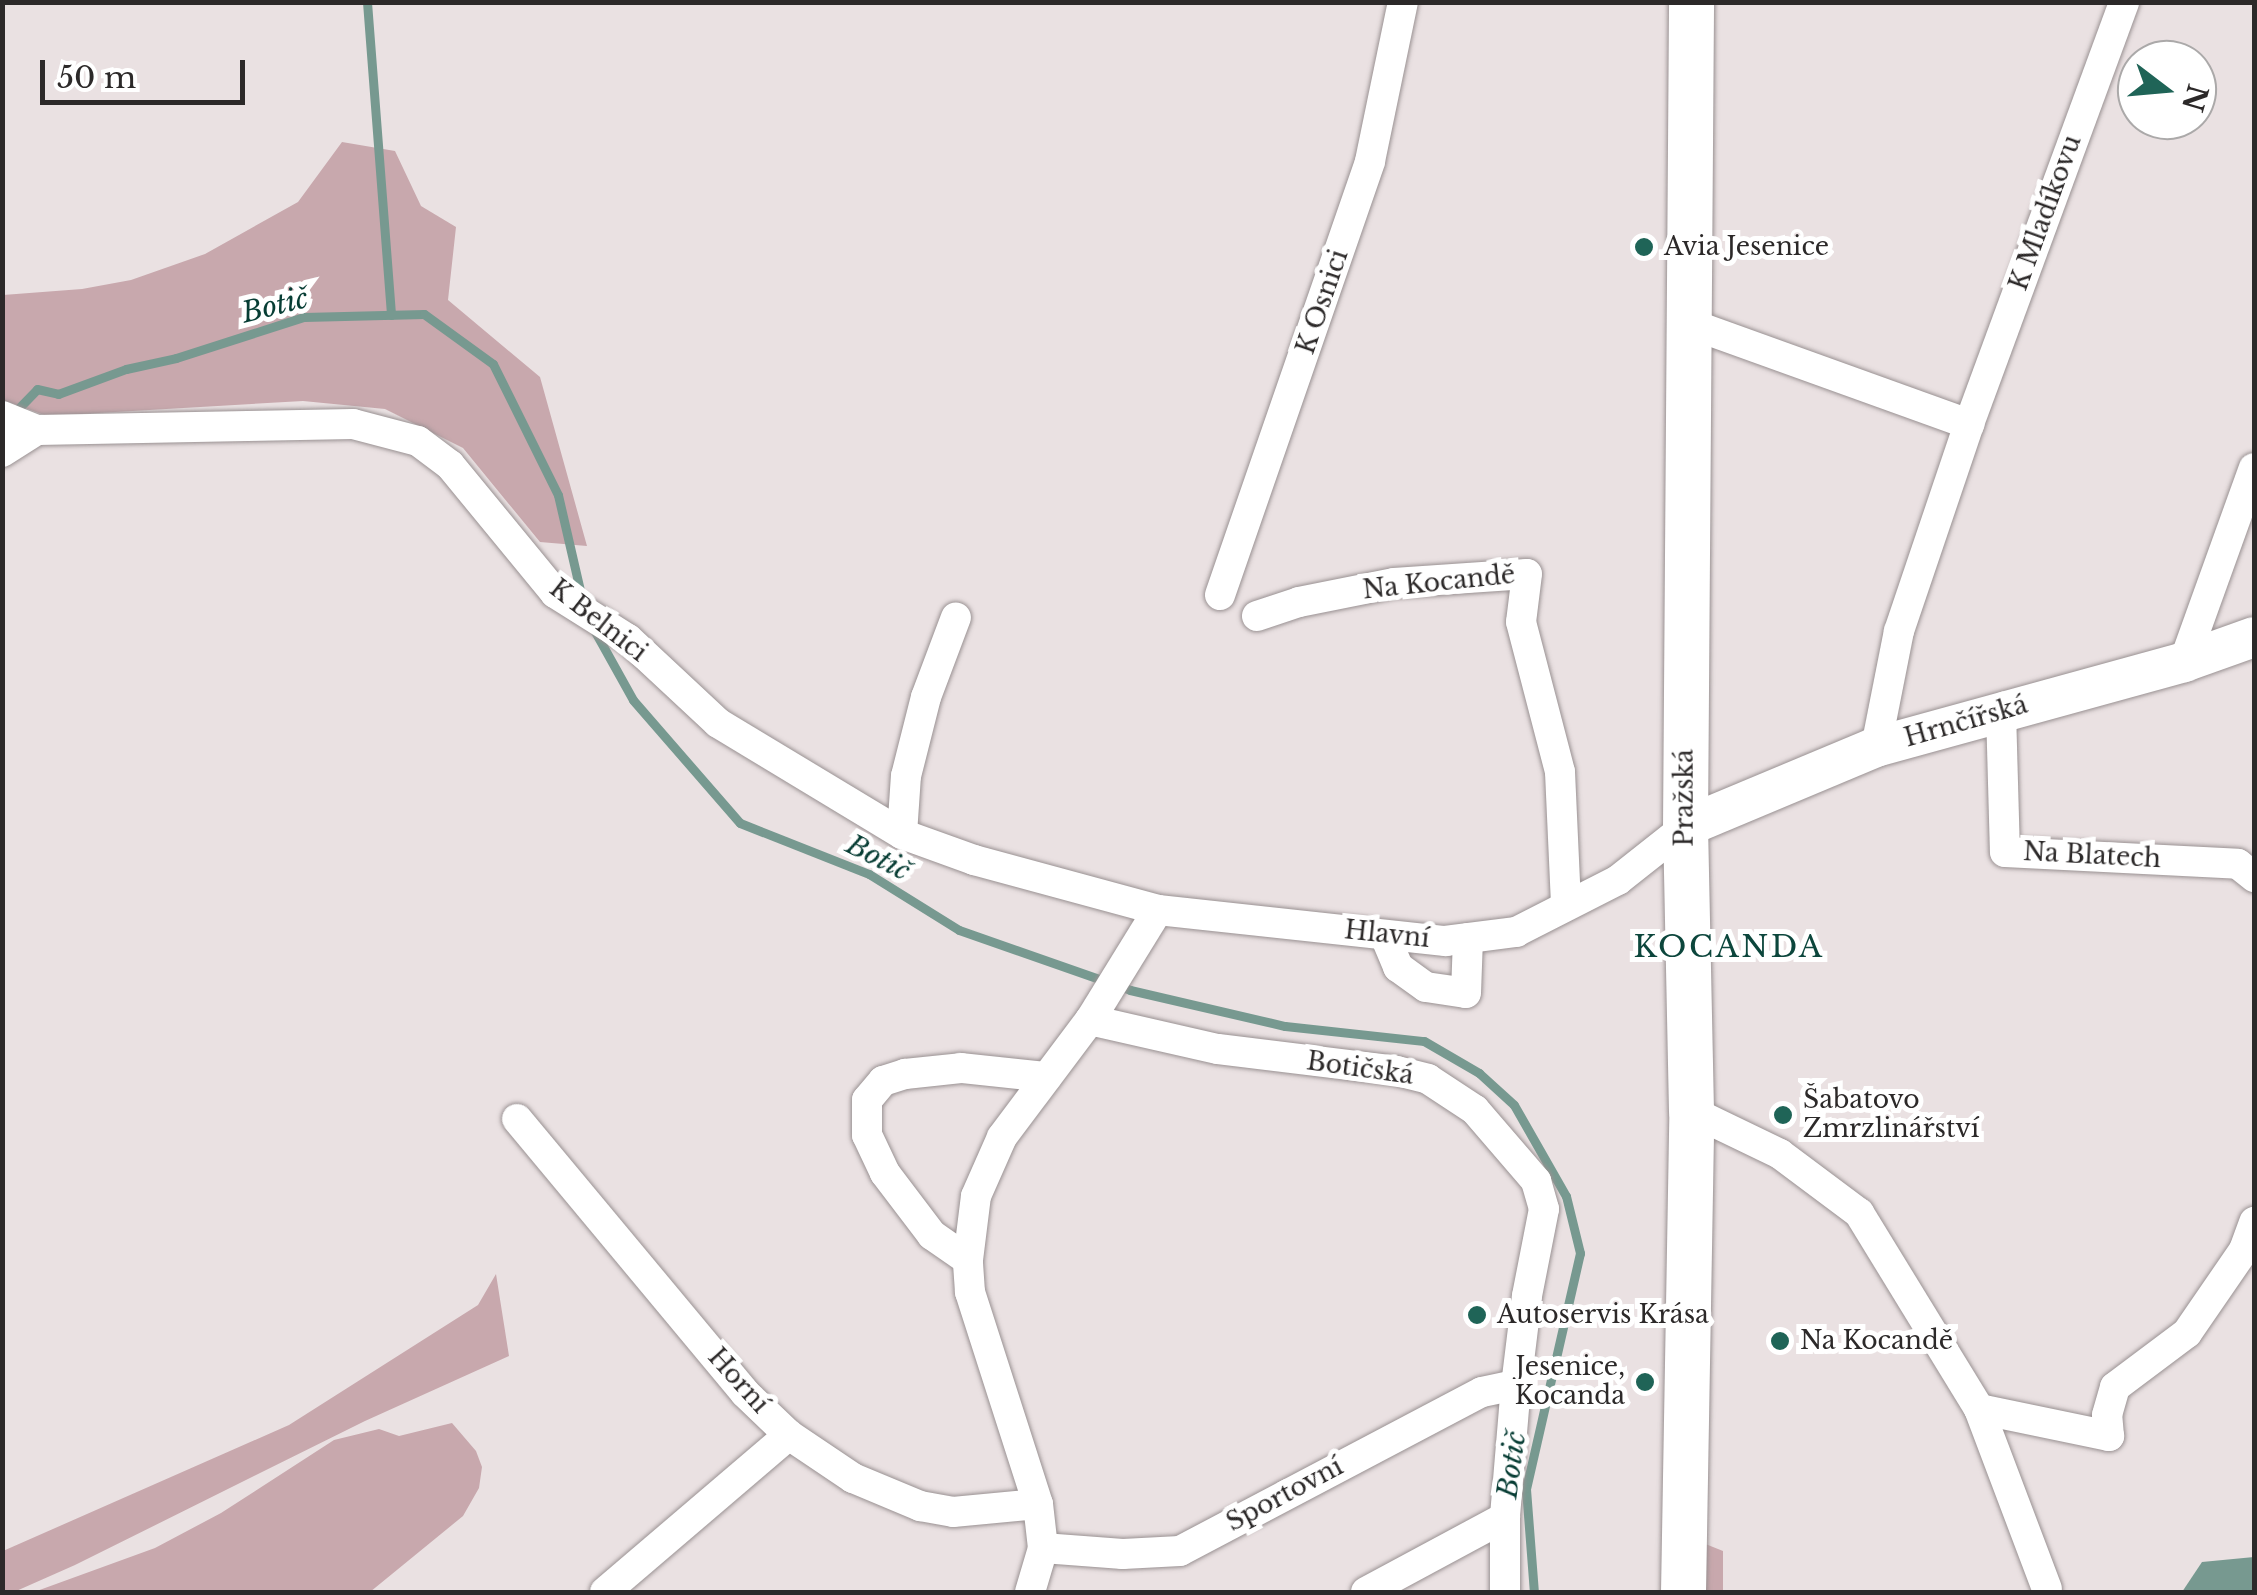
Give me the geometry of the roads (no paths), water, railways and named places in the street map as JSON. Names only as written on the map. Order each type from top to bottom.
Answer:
[{"type":"main road","name":"Pražská","points":[[1683,1592],[1691,1111],[1685,826],[1691,2]]},
{"type":"street","name":"K Osnici","points":[[1220,596],[1370,161],[1403,2]]},
{"type":"street","name":"K Mladíkovu","points":[[1876,748],[1899,630],[1969,424],[2124,2]]},
{"type":"street","points":[[1688,324],[1969,424]]},
{"type":"street","points":[[2,452],[16,422]]},
{"type":"street","name":"K Belnici","points":[[16,422],[353,424],[418,442],[450,465],[555,592],[628,639],[718,723],[902,834],[974,860],[1158,910]]},
{"type":"street","points":[[2184,662],[2254,468]]},
{"type":"street","name":"Na Kocandě","points":[[1258,616],[1394,582],[1527,574],[1521,622],[1560,772],[1566,904]]},
{"type":"street","points":[[902,834],[906,776],[926,697],[956,618]]},
{"type":"street","name":"Hrnčířská","points":[[1685,826],[1876,748],[2184,662],[2254,636]]},
{"type":"street","name":"Na Blatech","points":[[2001,711],[2005,852],[2238,864],[2254,876]]},
{"type":"street","name":"Hlavní","points":[[1158,910],[1445,942],[1516,932],[1618,880],[1685,826]]},
{"type":"street","points":[[1030,1592],[1043,1548],[1038,1504],[970,1292],[968,1260],[976,1196],[986,1166],[1097,1008],[1158,910]]},
{"type":"street","points":[[1385,936],[1398,967],[1426,987],[1466,993],[1468,938]]},
{"type":"street","name":"Botičská","points":[[1097,1008],[1252,1055],[1397,1070],[1428,1079],[1458,1095],[1524,1167],[1542,1195],[1544,1209],[1526,1296],[1516,1386],[1505,1517],[1505,1592]]},
{"type":"street","points":[[968,1260],[932,1235],[885,1173],[867,1135],[866,1100],[884,1081],[905,1074],[961,1068],[1047,1077]]},
{"type":"street","points":[[1691,1111],[1780,1154],[1859,1213],[1979,1410],[2047,1589]]},
{"type":"street","name":"Horní","points":[[518,1119],[745,1393],[789,1435],[853,1478],[920,1506],[953,1512],[1038,1504]]},
{"type":"street","points":[[1979,1410],[2108,1436],[2107,1415],[2115,1387],[2187,1333],[2244,1250],[2254,1222]]},
{"type":"street","name":"Sportovní","points":[[1043,1548],[1123,1554],[1180,1550],[1482,1392],[1516,1386]]},
{"type":"street","points":[[605,1592],[789,1435]]},
{"type":"street","points":[[1366,1592],[1505,1517]]},
{"type":"waterway","points":[[367,2],[391,315]]},
{"type":"waterway","name":"Botič","points":[[14,413],[37,389],[58,394],[126,369],[176,358],[304,317],[424,314],[493,364],[558,495],[582,599]]},
{"type":"waterway","name":"Botič","points":[[593,628],[633,700],[740,823],[869,874],[959,930],[1130,990],[1285,1026],[1424,1041],[1479,1073],[1514,1105],[1566,1196],[1580,1253],[1526,1489],[1534,1592]]},
{"type":"place","name":"Avia Jesenice","points":[[1644,247]]},
{"type":"place","name":"Šabatovo Zmrzlinářství","points":[[1783,1115]]},
{"type":"place","name":"Autoservis Krása","points":[[1477,1315]]},
{"type":"place","name":"Na Kocandě","points":[[1780,1341]]},
{"type":"place","name":"Jesenice, Kocanda","points":[[1645,1382]]},
{"type":"district","name":"KOCANDA","points":[[1729,947]]}]
